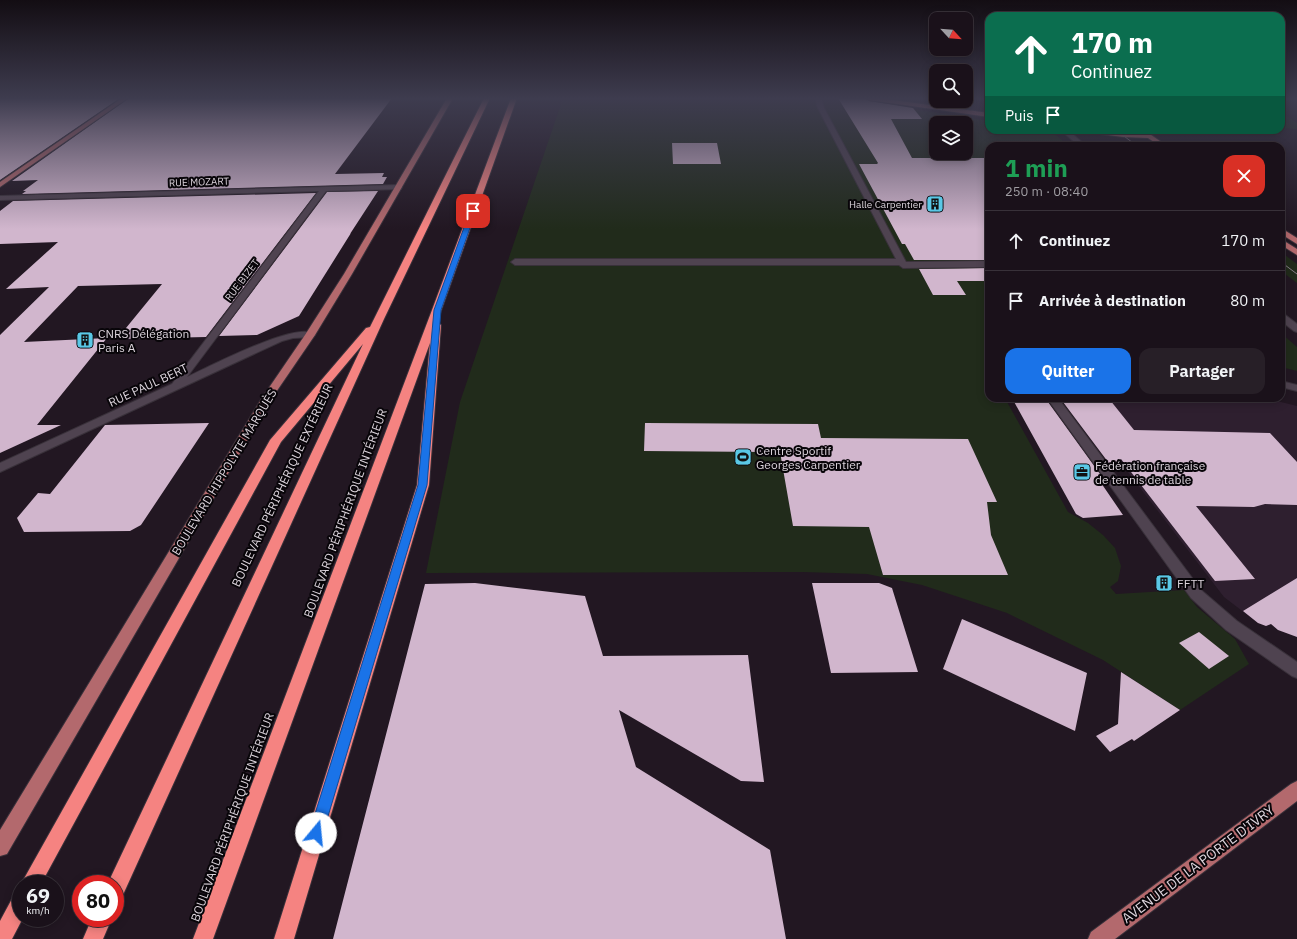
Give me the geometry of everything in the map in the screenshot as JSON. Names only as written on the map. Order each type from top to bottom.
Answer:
[{"type":"highway","name":"BOULEVARD PÉRIPHÉRIQUE EXTÉRIEUR","points":[[122,875],[379,319],[466,142]]},
{"type":"highway","name":"BOULEVARD PÉRIPHÉRIQUE INTÉRIEUR","points":[[203,939],[498,142]]},
{"type":"highway","points":[[284,939],[423,485],[437,310]]},
{"type":"highway","points":[[36,875],[276,440],[379,319]]},
{"type":"highway","points":[[1,939],[12,919]]},
{"type":"highway","points":[[92,939],[98,927]]},
{"type":"main road","points":[[0,186],[63,142]]},
{"type":"main road","name":"BOULEVARD HIPPOLYTE MARQUÈS","points":[[0,847],[267,398],[310,335],[424,142]]},
{"type":"main road","points":[[1285,233],[1297,242]]},
{"type":"main road","points":[[1285,244],[1297,253]]},
{"type":"main road","name":"AVENUE DE LA PORTE D'IVRY","points":[[1098,939],[1297,790]]},
{"type":"street","points":[[839,142],[903,265],[985,264]]},
{"type":"street","name":"RUE MOZART","points":[[0,198],[398,187]]},
{"type":"street","name":"RUE BIZET","points":[[177,385],[325,188]]},
{"type":"street","points":[[515,262],[901,262]]},
{"type":"street","points":[[1285,319],[1297,329]]},
{"type":"street","name":"RUE PAUL BERT","points":[[0,468],[279,339],[293,335],[310,335]]},
{"type":"street","points":[[1285,385],[1297,388]]},
{"type":"street","points":[[1055,402],[1196,594],[1212,611],[1297,671]]},
{"type":"shaded area","points":[[1074,402],[1281,402],[1297,406],[1297,634],[1278,630],[1271,624],[1266,626],[1258,623],[1224,597]]},
{"type":"green space","name":"Centre Sportif Georges Carpentier","points":[[548,142],[929,142],[929,160],[973,160],[973,142],[1064,142],[985,142],[985,402],[1007,402],[1068,512],[1088,523],[1103,535],[1115,548],[1121,566],[1118,581],[1110,587],[1116,594],[1184,590],[1197,607],[1235,639],[1249,664],[1180,710],[1103,660],[1007,613],[922,585],[867,574],[803,572],[426,573],[460,402]]},
{"type":"green space","points":[[1285,255],[1297,264],[1297,283],[1285,274]]},
{"type":"green space","points":[[1285,336],[1297,347],[1297,371],[1285,368]]},
{"type":"building","points":[[0,142],[56,142],[0,180]]},
{"type":"building","points":[[67,142],[359,142],[335,174],[384,173],[382,177],[387,177],[383,184],[22,194],[26,191],[23,191],[38,180],[12,181]]},
{"type":"building","name":"Halle Carpentier","points":[[865,142],[903,142],[912,158],[929,158],[929,160],[973,160],[973,158],[985,158],[985,260],[914,260],[905,244],[902,244],[859,164],[878,164]]},
{"type":"building","points":[[672,143],[717,143],[721,164],[673,164]]},
{"type":"building","points":[[378,191],[299,316],[257,335],[219,336],[327,192]]},
{"type":"building","points":[[316,193],[206,337],[117,339],[162,284],[78,286],[24,342],[107,338],[37,425],[61,425],[0,453],[0,335],[49,287],[6,289],[58,242],[0,244],[0,211],[13,201]]},
{"type":"building","points":[[985,268],[985,281],[957,281],[966,295],[933,295],[919,269]]},
{"type":"building","points":[[1014,402],[1048,402],[1100,474],[1097,477],[1123,515],[1083,518],[1076,514]]},
{"type":"building","points":[[1063,402],[1112,402],[1134,430],[1270,433],[1297,462],[1297,505],[1265,504],[1254,507],[1196,506],[1255,579],[1215,581],[1121,459],[1111,466]]},
{"type":"building","points":[[209,423],[141,525],[130,531],[24,532],[17,518],[38,493],[50,494],[105,425]]},
{"type":"building","points":[[645,423],[818,424],[821,438],[968,439],[997,502],[987,502],[991,535],[1008,575],[883,575],[869,527],[793,526],[780,452],[644,451]]},
{"type":"building","points":[[1297,578],[1297,637],[1278,630],[1271,624],[1266,626],[1258,623],[1243,611]]},
{"type":"building","points":[[475,583],[585,596],[603,656],[748,655],[764,782],[741,781],[619,710],[636,767],[770,850],[786,939],[333,939],[425,584]]},
{"type":"building","points":[[812,583],[879,583],[892,588],[918,672],[831,673]]},
{"type":"building","points":[[962,619],[1087,673],[1075,731],[943,669]]},
{"type":"building","points":[[1199,632],[1229,656],[1209,669],[1179,643]]},
{"type":"building","points":[[1121,672],[1180,710],[1134,741],[1132,739],[1110,752],[1096,736],[1118,724]]},
{"type":"tram line","points":[[1285,265],[1297,274]]},
{"type":"place","name":"Halle Carpentier","points":[[935,204]]},
{"type":"place","name":"CNRS Délégation Paris A","points":[[85,340]]},
{"type":"place","name":"Centre Sportif Georges Carpentier","points":[[743,457]]},
{"type":"place","name":"Fédération française de tennis de table","points":[[1082,472]]},
{"type":"place","name":"FFTT","points":[[1164,583]]},
{"type":"route","points":[[316,833],[423,485],[437,310],[473,211]]}]
